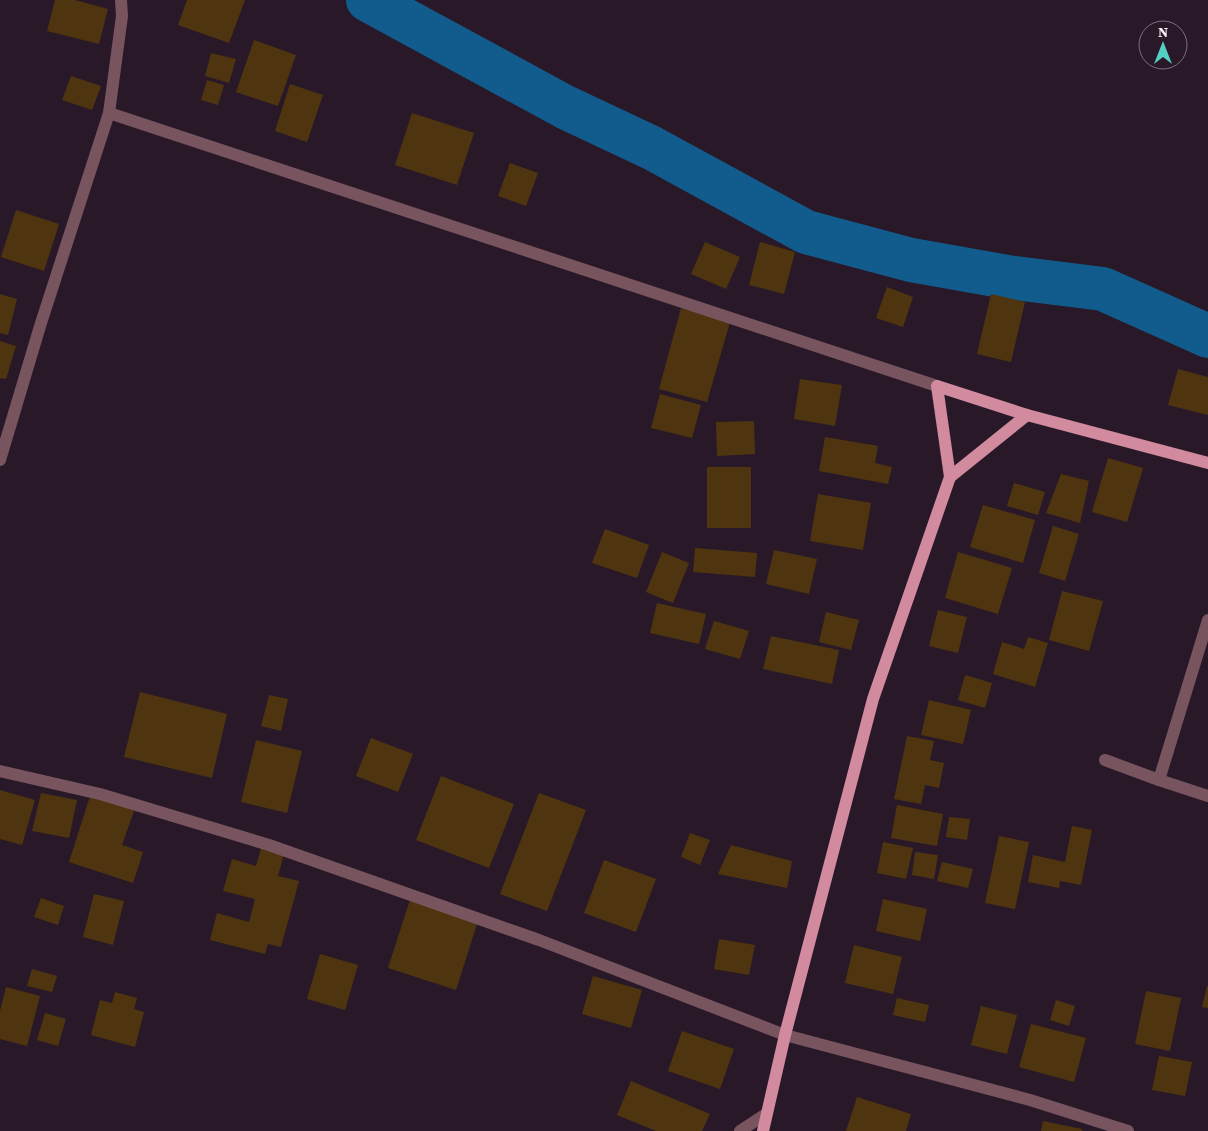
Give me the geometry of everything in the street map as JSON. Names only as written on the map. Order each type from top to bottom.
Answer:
[{"type":"main road","points":[[763,1131],[785,1035],[873,700],[950,478],[937,386],[1027,415],[1208,463]]},
{"type":"main road","points":[[950,478],[1027,415]]},
{"type":"street","points":[[0,460],[41,324],[109,113],[122,16],[121,0]]},
{"type":"street","points":[[109,113],[937,386]]},
{"type":"street","points":[[1159,780],[1208,620]]},
{"type":"street","points":[[1105,760],[1208,796]]},
{"type":"street","points":[[0,771],[100,794],[269,845],[539,940],[785,1035],[1030,1100],[1128,1131]]},
{"type":"street","points":[[740,1131],[766,1114]]},
{"type":"building","points":[[55,0],[75,0],[108,9],[99,44],[47,31]]},
{"type":"building","points":[[187,0],[245,0],[229,43],[178,25]]},
{"type":"building","points":[[254,40],[296,55],[278,106],[236,92]]},
{"type":"building","points":[[211,53],[236,59],[229,83],[205,76]]},
{"type":"building","points":[[71,76],[101,86],[92,110],[62,100]]},
{"type":"building","points":[[207,80],[224,85],[218,105],[201,100]]},
{"type":"building","points":[[290,84],[323,95],[307,142],[275,131]]},
{"type":"building","points":[[412,113],[474,133],[457,185],[395,165]]},
{"type":"building","points":[[510,163],[538,173],[526,206],[498,196]]},
{"type":"building","points":[[16,210],[59,224],[44,271],[1,257]]},
{"type":"building","points":[[705,242],[740,257],[726,289],[691,274]]},
{"type":"building","points":[[760,242],[795,252],[784,294],[749,285]]},
{"type":"building","points":[[887,287],[913,297],[903,327],[876,318]]},
{"type":"building","points":[[0,294],[17,299],[8,335],[0,333]]},
{"type":"building","points":[[991,294],[1025,302],[1011,362],[977,354]]},
{"type":"building","points":[[681,308],[730,322],[707,402],[659,389]]},
{"type":"building","points":[[0,341],[16,346],[6,379],[0,378]]},
{"type":"building","points":[[1178,369],[1208,377],[1208,415],[1168,405]]},
{"type":"building","points":[[800,379],[842,385],[835,426],[794,419]]},
{"type":"building","points":[[660,394],[701,405],[692,438],[651,428]]},
{"type":"building","points":[[754,421],[755,454],[717,456],[716,422]]},
{"type":"building","points":[[825,437],[878,446],[875,463],[892,467],[888,484],[819,471]]},
{"type":"building","points":[[1108,458],[1143,468],[1127,522],[1092,512]]},
{"type":"building","points":[[707,467],[751,467],[751,528],[707,528]]},
{"type":"building","points":[[1061,474],[1089,481],[1080,523],[1046,513]]},
{"type":"building","points":[[1014,483],[1045,492],[1038,515],[1007,506]]},
{"type":"building","points":[[818,494],[871,503],[863,550],[810,541]]},
{"type":"building","points":[[983,505],[1035,520],[1023,563],[970,547]]},
{"type":"building","points":[[1053,526],[1079,534],[1065,581],[1039,573]]},
{"type":"building","points":[[605,529],[649,545],[637,578],[592,563]]},
{"type":"building","points":[[695,548],[757,553],[755,577],[693,572]]},
{"type":"building","points":[[774,550],[817,559],[809,594],[766,584]]},
{"type":"building","points":[[662,552],[689,563],[673,603],[646,592]]},
{"type":"building","points":[[958,552],[1012,568],[998,614],[945,598]]},
{"type":"building","points":[[1062,591],[1103,601],[1089,651],[1049,640]]},
{"type":"building","points":[[657,603],[706,614],[699,644],[650,633]]},
{"type":"building","points":[[938,610],[967,617],[958,653],[929,646]]},
{"type":"building","points":[[826,612],[859,620],[851,650],[819,642]]},
{"type":"building","points":[[714,621],[749,631],[740,659],[705,649]]},
{"type":"building","points":[[771,636],[839,650],[832,684],[763,669]]},
{"type":"building","points":[[1028,637],[1048,643],[1035,687],[993,674],[1002,642],[1024,649]]},
{"type":"building","points":[[965,675],[992,683],[985,708],[958,700]]},
{"type":"building","points":[[140,692],[227,714],[212,778],[124,757]]},
{"type":"building","points":[[269,695],[288,699],[281,731],[261,726]]},
{"type":"building","points":[[929,700],[971,710],[963,744],[921,735]]},
{"type":"building","points":[[907,736],[934,741],[930,760],[944,763],[939,788],[925,785],[921,804],[894,799]]},
{"type":"building","points":[[371,738],[413,754],[398,792],[356,776]]},
{"type":"building","points":[[256,740],[302,751],[287,813],[241,802]]},
{"type":"building","points":[[441,776],[514,804],[489,868],[416,840]]},
{"type":"building","points":[[0,790],[35,800],[22,845],[0,839]]},
{"type":"building","points":[[41,793],[77,800],[69,838],[32,831]]},
{"type":"building","points":[[91,793],[135,808],[122,845],[143,852],[133,883],[69,862]]},
{"type":"building","points":[[539,793],[586,810],[547,911],[500,894]]},
{"type":"building","points":[[897,805],[943,814],[937,846],[891,838]]},
{"type":"building","points":[[949,817],[970,819],[967,840],[946,837]]},
{"type":"building","points":[[1072,826],[1092,830],[1081,885],[1060,881],[1059,888],[1028,882],[1033,855],[1065,862]]},
{"type":"building","points":[[690,833],[710,840],[700,865],[681,857]]},
{"type":"building","points":[[999,836],[1029,842],[1015,909],[985,903]]},
{"type":"building","points":[[883,842],[913,848],[906,879],[877,873]]},
{"type":"building","points":[[731,845],[792,861],[787,888],[718,874]]},
{"type":"building","points":[[261,848],[284,854],[278,876],[299,881],[281,947],[268,944],[265,954],[210,940],[217,913],[249,922],[255,899],[223,891],[232,859],[256,866]]},
{"type":"building","points":[[915,852],[938,855],[934,879],[912,875]]},
{"type":"building","points":[[604,860],[656,879],[636,932],[584,913]]},
{"type":"building","points":[[942,862],[973,869],[968,888],[937,881]]},
{"type":"building","points":[[94,894],[124,901],[113,945],[83,937]]},
{"type":"building","points":[[41,898],[64,906],[58,925],[34,917]]},
{"type":"building","points":[[883,899],[927,909],[920,941],[876,931]]},
{"type":"building","points":[[410,900],[478,921],[456,990],[388,968]]},
{"type":"building","points":[[719,939],[755,945],[749,975],[714,969]]},
{"type":"building","points":[[854,945],[902,957],[893,994],[845,983]]},
{"type":"building","points":[[320,954],[358,965],[345,1010],[307,999]]},
{"type":"building","points":[[32,969],[57,976],[52,992],[27,986]]},
{"type":"building","points":[[593,976],[642,990],[631,1028],[582,1014]]},
{"type":"building","points":[[1208,986],[1208,1008],[1202,1007]]},
{"type":"building","points":[[6,987],[40,996],[27,1046],[0,1039],[0,1011]]},
{"type":"building","points":[[1146,991],[1181,998],[1170,1051],[1135,1044]]},
{"type":"building","points":[[115,992],[137,998],[134,1009],[144,1012],[135,1047],[91,1035],[100,1000],[112,1003]]},
{"type":"building","points":[[897,998],[929,1005],[925,1022],[893,1015]]},
{"type":"building","points":[[1056,1000],[1075,1006],[1069,1026],[1050,1020]]},
{"type":"building","points":[[981,1006],[1017,1015],[1007,1054],[971,1045]]},
{"type":"building","points":[[45,1013],[66,1019],[58,1046],[37,1040]]},
{"type":"building","points":[[1031,1024],[1086,1038],[1074,1082],[1019,1067]]},
{"type":"building","points":[[682,1031],[734,1049],[720,1089],[668,1071]]},
{"type":"building","points":[[1159,1056],[1192,1062],[1185,1096],[1152,1090]]},
{"type":"building","points":[[631,1081],[710,1114],[702,1131],[656,1131],[617,1115]]},
{"type":"building","points":[[857,1097],[911,1114],[906,1131],[846,1131]]},
{"type":"building","points":[[1043,1121],[1082,1129],[1082,1131],[1041,1131]]},
{"type":"waterway","points":[[368,0],[565,107],[652,148],[806,232],[911,260],[1007,277],[1103,289],[1208,336]]}]
